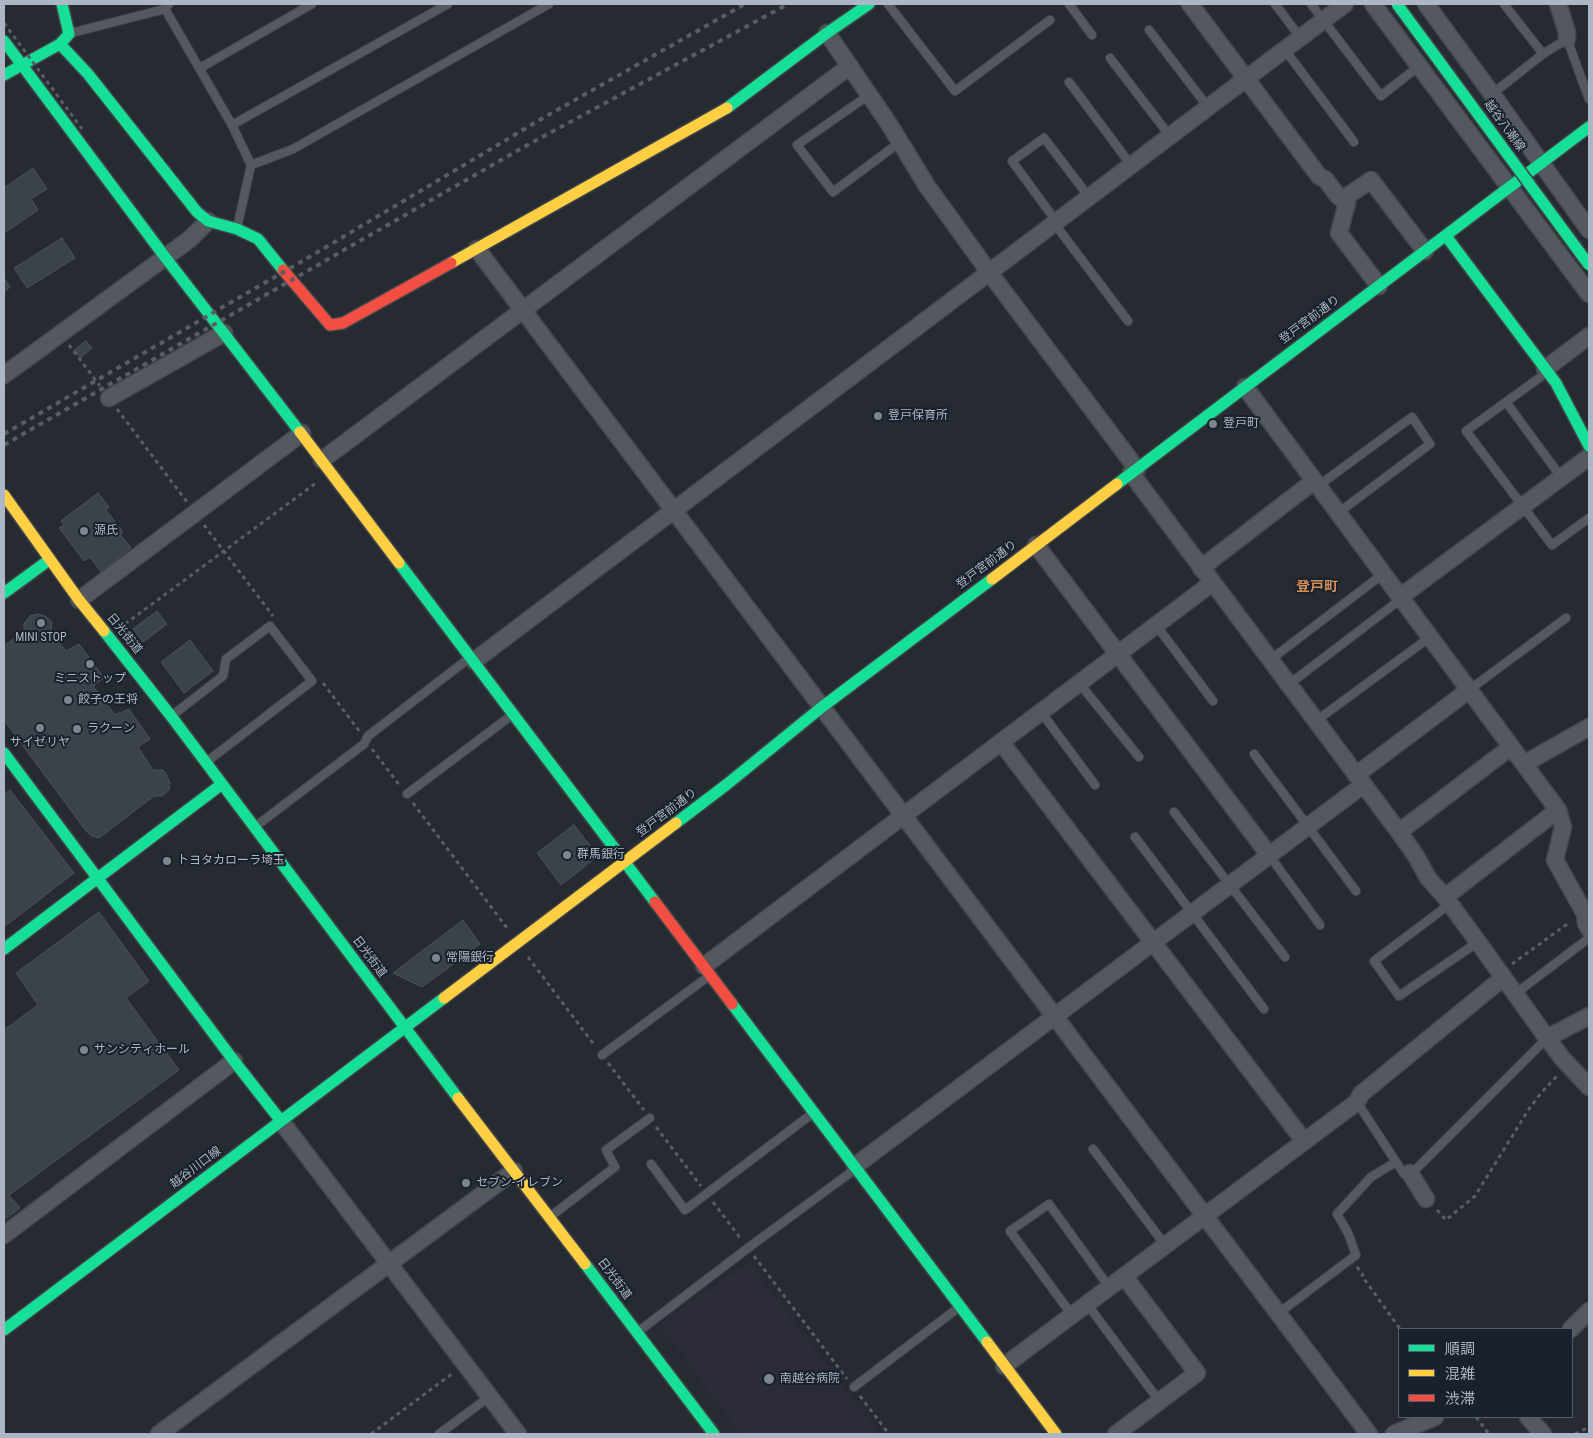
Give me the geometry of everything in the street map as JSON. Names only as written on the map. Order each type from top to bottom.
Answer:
[{"type":"street","points":[[4,76],[60,44],[69,34],[62,4]]},
{"type":"street","points":[[60,44],[88,74],[197,212],[208,222],[237,229],[258,239],[330,325],[343,323],[730,106],[869,4]]},
{"type":"street","points":[[1190,4],[1319,176],[1326,180],[1337,195],[1347,203],[1339,233],[1379,286]]},
{"type":"street","points":[[472,659],[673,510],[1344,4]]},
{"type":"street","points":[[1373,4],[1589,294]]},
{"type":"street","name":"越谷八潮線","points":[[1397,4],[1589,265]]},
{"type":"street","points":[[1558,4],[1567,32],[1567,39]]},
{"type":"street","points":[[1432,6],[1589,230]]},
{"type":"street","points":[[827,33],[889,124],[927,186],[1134,471],[1201,568],[1399,832],[1416,856],[1428,878],[1447,900],[1547,1038],[1589,1087]]},
{"type":"street","points":[[4,41],[165,257],[302,433],[1056,1434]]},
{"type":"street","points":[[322,460],[850,66]]},
{"type":"street","name":"登戸宮前通り","points":[[405,1029],[775,746],[822,707],[1446,236],[1541,162],[1589,128]]},
{"type":"street","points":[[1343,199],[1371,180],[1425,251]]},
{"type":"street","points":[[4,374],[165,257],[208,222]]},
{"type":"street","points":[[1446,236],[1584,423],[1589,446]]},
{"type":"street","points":[[477,249],[1370,1434]]},
{"type":"street","points":[[109,398],[224,333]]},
{"type":"street","points":[[1546,370],[1589,336]]},
{"type":"street","points":[[1245,387],[1558,810],[1563,827],[1555,860],[1587,921]]},
{"type":"street","points":[[79,600],[302,433]]},
{"type":"street","points":[[1401,598],[1589,457]]},
{"type":"street","points":[[1201,568],[1316,484]]},
{"type":"street","name":"日光街道","points":[[4,495],[79,600],[171,716],[405,1029],[714,1434]]},
{"type":"street","points":[[1036,545],[1269,855]]},
{"type":"street","points":[[4,593],[49,560]]},
{"type":"street","points":[[707,970],[904,816],[1212,583]]},
{"type":"street","points":[[855,1167],[1308,826],[1360,780],[1469,690]]},
{"type":"street","points":[[1524,764],[1589,727]]},
{"type":"street","points":[[1001,742],[1304,1141]]},
{"type":"street","points":[[1399,832],[1511,747]]},
{"type":"street","points":[[6,762],[97,878],[518,1434]]},
{"type":"street","points":[[4,949],[222,784]]},
{"type":"street","points":[[1447,900],[1558,810]]},
{"type":"street","points":[[1004,1366],[1357,1102],[1361,1094],[1501,976]]},
{"type":"street","points":[[1547,1038],[1589,1016]]},
{"type":"street","name":"越谷川口線","points":[[4,1330],[405,1029]]},
{"type":"street","points":[[4,1234],[234,1061]]},
{"type":"street","points":[[160,1434],[514,1170]]},
{"type":"street","points":[[1410,1173],[1426,1199]]},
{"type":"street","points":[[1116,1434],[1197,1373],[1124,1276]]},
{"type":"street","points":[[1571,1328],[1589,1311]]},
{"type":"street","points":[[1394,1434],[1433,1418]]},
{"type":"street","points":[[1529,1418],[1543,1434]]},
{"type":"lane","points":[[200,68],[312,4]]},
{"type":"lane","points":[[232,125],[448,4]]},
{"type":"lane","points":[[251,165],[293,149],[549,4]]},
{"type":"lane","points":[[888,4],[955,91],[1050,20]]},
{"type":"lane","points":[[1069,4],[1092,35]]},
{"type":"lane","points":[[1275,4],[1300,37]]},
{"type":"lane","points":[[1312,4],[1381,96],[1419,66]]},
{"type":"lane","points":[[1504,4],[1543,54]]},
{"type":"lane","points":[[69,34],[167,6],[232,125],[251,165],[237,229]]},
{"type":"lane","points":[[1150,30],[1208,107]]},
{"type":"lane","points":[[1492,94],[1543,54],[1567,39],[1589,99]]},
{"type":"lane","points":[[1284,49],[1354,142]]},
{"type":"lane","points":[[1110,58],[1170,136]]},
{"type":"lane","points":[[1069,82],[1131,165]]},
{"type":"lane","points":[[869,95],[797,146],[833,192],[900,142]]},
{"type":"lane","points":[[1088,197],[1044,138],[1012,161],[1128,321]]},
{"type":"lane","points":[[1546,370],[1466,431],[1552,545],[1589,518]]},
{"type":"lane","points":[[1506,402],[1561,478]]},
{"type":"lane","points":[[1316,484],[1412,417],[1430,444],[1338,513]]},
{"type":"lane","points":[[1270,660],[1383,574]]},
{"type":"lane","points":[[1288,685],[1401,598]]},
{"type":"lane","points":[[1469,690],[1566,618]]},
{"type":"lane","points":[[1156,625],[1213,701]]},
{"type":"lane","points":[[171,716],[223,676],[226,659],[270,626],[312,681],[205,763]]},
{"type":"lane","points":[[1316,721],[1430,637]]},
{"type":"lane","points":[[255,828],[364,744],[368,736],[472,659]]},
{"type":"lane","points":[[1079,683],[1139,756]]},
{"type":"lane","points":[[1041,712],[1095,785]]},
{"type":"lane","points":[[407,794],[513,713]]},
{"type":"lane","points":[[1254,754],[1356,891]]},
{"type":"lane","points":[[1174,812],[1285,957]]},
{"type":"lane","points":[[1135,838],[1264,1009]]},
{"type":"lane","points":[[1269,855],[1320,925]]},
{"type":"lane","points":[[1447,900],[1374,961],[1399,996],[1478,942]]},
{"type":"lane","points":[[1515,994],[1589,938]]},
{"type":"lane","points":[[602,1055],[707,970]]},
{"type":"lane","points":[[1357,1102],[1405,1175],[1414,1171],[1547,1038]]},
{"type":"lane","points":[[651,1164],[685,1210],[813,1112]]},
{"type":"lane","points":[[550,1217],[615,1168],[606,1150],[650,1118]]},
{"type":"lane","points":[[1093,1149],[1165,1245]]},
{"type":"lane","points":[[1279,1314],[1356,1255],[1348,1233],[1337,1214],[1371,1177],[1396,1162]]},
{"type":"lane","points":[[637,1332],[855,1167]]},
{"type":"lane","points":[[1072,1315],[1010,1231],[1049,1204],[1109,1287]]},
{"type":"lane","points":[[1087,1304],[1160,1402]]},
{"type":"lane","points":[[854,1387],[959,1307]]},
{"type":"lane","points":[[439,1434],[489,1397]]},
{"type":"path","points":[[4,23],[82,129]]},
{"type":"path","points":[[125,624],[320,480]]},
{"type":"path","points":[[1501,976],[1576,917],[1587,921]]},
{"type":"path","points":[[518,943],[889,1434]]},
{"type":"path","points":[[1446,1220],[1474,1196],[1529,1109],[1568,1064]]},
{"type":"path","points":[[1362,1276],[1399,1328]]},
{"type":"path","points":[[371,1434],[466,1364]]},
{"type":"path","points":[[1477,1418],[1489,1434]]},
{"type":"path","points":[[1575,1434],[1589,1427]]},
{"type":"shaded area","name":"南越谷病院","points":[[749,1263],[880,1434],[741,1434],[659,1324]]},
{"type":"building","points":[[33,168],[47,189],[31,199],[38,210],[4,233],[4,188]]},
{"type":"building","points":[[62,238],[75,258],[27,288],[14,268]]},
{"type":"building","points":[[4,278],[10,287],[4,292]]},
{"type":"building","points":[[86,341],[92,348],[80,358],[74,350]]},
{"type":"building","points":[[98,493],[109,507],[106,510],[123,532],[120,534],[131,548],[101,572],[90,557],[84,561],[59,528],[64,525],[61,521]]},
{"type":"building","points":[[157,611],[167,624],[143,642],[133,629]]},
{"type":"building","name":"ラクーン","points":[[37,614],[45,616],[52,622],[51,633],[66,651],[79,644],[104,678],[93,686],[115,715],[129,709],[150,739],[138,747],[153,770],[163,770],[170,784],[169,790],[162,796],[154,796],[99,838],[92,836],[86,831],[4,720],[4,646],[24,631],[24,624],[30,616]]},
{"type":"building","points":[[190,640],[213,671],[184,693],[161,662]]},
{"type":"building","points":[[10,790],[74,873],[4,927],[4,794]]},
{"type":"building","name":"群馬銀行","points":[[574,825],[598,856],[561,885],[537,853]]},
{"type":"building","name":"サンシティホール","points":[[99,912],[149,981],[126,998],[179,1070],[9,1195],[20,1208],[4,1220],[4,1030],[38,1005],[16,973]]},
{"type":"building","name":"常陽銀行","points":[[463,920],[480,944],[422,987],[393,973]]},
{"type":"railway","points":[[4,434],[311,256],[543,118],[745,4]]},
{"type":"railway","points":[[4,445],[522,148],[788,4]]},
{"type":"traffic: fast","points":[[4,75],[60,44],[69,34],[62,4]]},
{"type":"traffic: fast","points":[[727,108],[869,4]]},
{"type":"traffic: fast","points":[[1397,4],[1589,265]]},
{"type":"traffic: fast","points":[[4,41],[165,257],[300,432]]},
{"type":"traffic: fast","points":[[60,44],[88,74],[197,212],[208,221],[237,229],[258,239],[283,270]]},
{"type":"traffic: fast","points":[[1117,484],[1589,127]]},
{"type":"traffic: fast","points":[[1446,236],[1556,383],[1589,446]]},
{"type":"traffic: fast","points":[[4,593],[49,560]]},
{"type":"traffic: fast","points":[[399,563],[655,902]]},
{"type":"traffic: fast","points":[[676,823],[822,707],[992,579]]},
{"type":"traffic: fast","points":[[104,631],[171,716],[458,1098]]},
{"type":"traffic: fast","points":[[4,753],[281,1121]]},
{"type":"traffic: fast","points":[[4,949],[222,784]]},
{"type":"traffic: fast","points":[[4,1330],[444,998]]},
{"type":"traffic: fast","points":[[732,1004],[987,1342]]},
{"type":"traffic: fast","points":[[585,1264],[714,1434]]},
{"type":"traffic: slow","points":[[451,263],[727,108]]},
{"type":"traffic: slow","points":[[300,432],[399,563]]},
{"type":"traffic: slow","points":[[992,579],[1117,484]]},
{"type":"traffic: slow","points":[[4,495],[79,600],[104,631]]},
{"type":"traffic: slow","points":[[444,998],[676,823]]},
{"type":"traffic: slow","points":[[458,1098],[585,1264]]},
{"type":"traffic: slow","points":[[987,1342],[1056,1434]]},
{"type":"traffic: jam","points":[[283,270],[330,325],[343,323],[451,263]]},
{"type":"traffic: jam","points":[[655,902],[732,1004]]},
{"type":"place","name":"登戸保育所","points":[[878,416]]},
{"type":"place","name":"登戸町","points":[[1213,424]]},
{"type":"place","name":"源氏","points":[[84,531]]},
{"type":"place","name":"MINI STOP","points":[[41,623]]},
{"type":"place","name":"ミニストップ","points":[[90,664]]},
{"type":"place","name":"餃子の王将","points":[[68,700]]},
{"type":"place","name":"サイゼリヤ","points":[[40,728]]},
{"type":"place","name":"ラクーン","points":[[77,729]]},
{"type":"place","name":"群馬銀行","points":[[567,855]]},
{"type":"place","name":"トヨタカローラ埼玉","points":[[167,861]]},
{"type":"place","name":"常陽銀行","points":[[436,958]]},
{"type":"place","name":"サンシティホール","points":[[84,1050]]},
{"type":"place","name":"セブン-イレブン","points":[[466,1183]]},
{"type":"place","name":"南越谷病院","points":[[769,1379]]},
{"type":"district","name":"登戸町","points":[[1317,587]]}]
